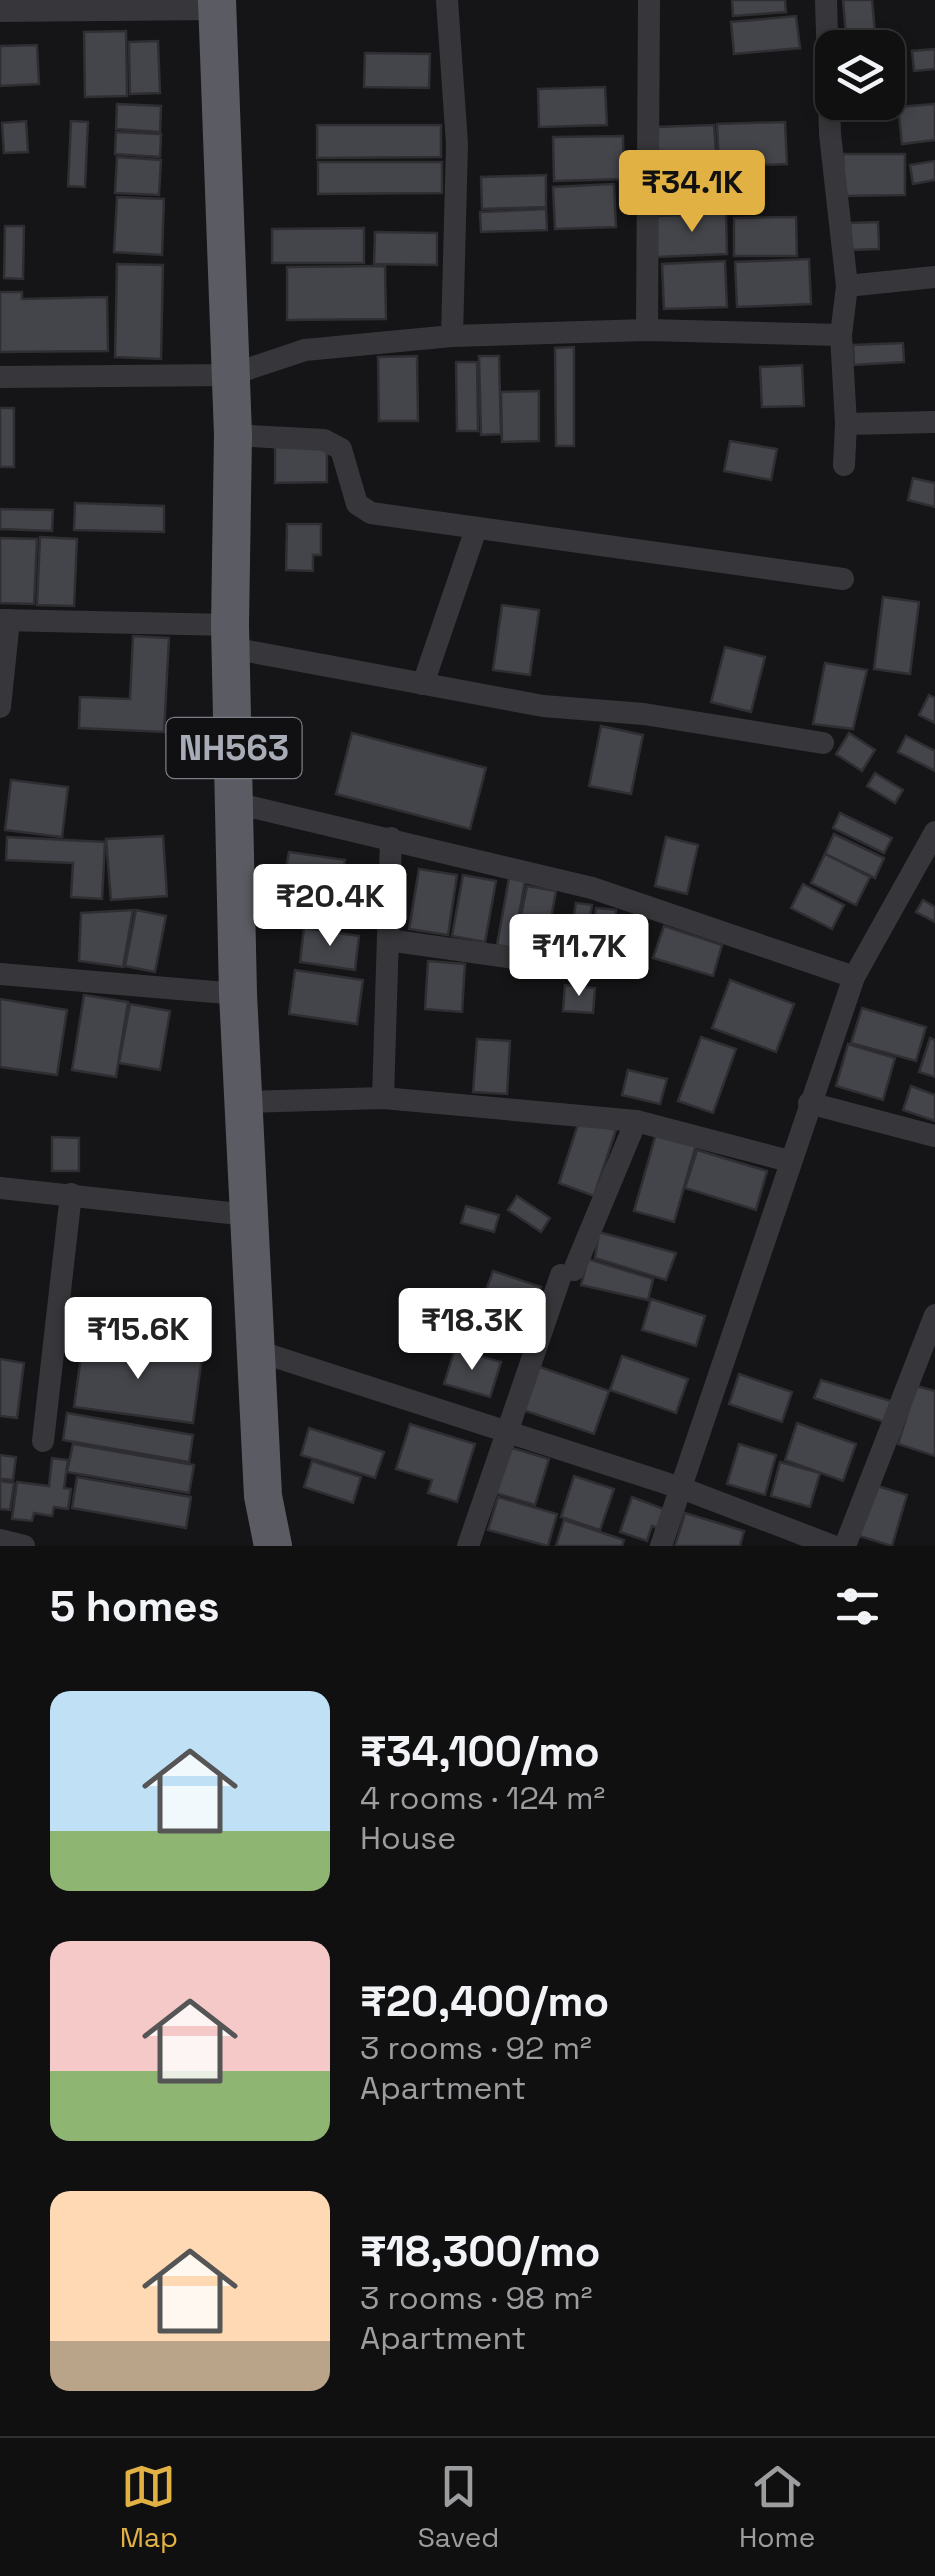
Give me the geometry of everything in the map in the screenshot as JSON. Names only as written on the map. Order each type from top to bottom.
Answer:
[{"type":"highway","name":"NH563","points":[[217,4],[232,435],[231,637],[238,994],[263,1496],[273,1546]]},
{"type":"highway","name":"NH563","points":[[253,1546],[263,1496]]},
{"type":"street","points":[[447,0],[457,144],[452,336]]},
{"type":"street","points":[[647,330],[648,0]]},
{"type":"street","points":[[826,0],[830,134],[847,286],[841,335],[844,465]]},
{"type":"street","points":[[0,12],[217,4]]},
{"type":"street","points":[[847,286],[935,277]]},
{"type":"street","points":[[0,377],[230,375],[306,350],[452,336],[647,330],[841,335]]},
{"type":"street","points":[[846,424],[935,422]]},
{"type":"street","points":[[232,435],[324,440],[341,448],[357,504],[371,513],[843,578]]},
{"type":"street","points":[[424,684],[476,528]]},
{"type":"street","points":[[0,708],[4,620],[231,637],[424,684],[543,706],[644,714],[823,743]]},
{"type":"street","points":[[235,802],[592,888],[854,977]]},
{"type":"street","points":[[661,1546],[684,1488],[789,1162],[854,977],[935,832]]},
{"type":"street","points":[[383,1098],[391,838]]},
{"type":"street","points":[[388,940],[529,960]]},
{"type":"street","points":[[0,974],[238,994]]},
{"type":"street","points":[[242,1102],[383,1098],[636,1122],[789,1162]]},
{"type":"street","points":[[809,1103],[935,1136]]},
{"type":"street","points":[[468,1546],[506,1431],[568,1272],[636,1122]]},
{"type":"street","points":[[0,1188],[248,1215]]},
{"type":"street","points":[[43,1441],[71,1194]]},
{"type":"street","points":[[844,1546],[935,1315]]},
{"type":"street","points":[[254,1350],[684,1488],[833,1546]]},
{"type":"street","points":[[0,1540],[24,1546]]},
{"type":"building","points":[[732,0],[785,0],[786,12],[733,16]]},
{"type":"building","points":[[843,0],[872,0],[875,30],[846,30]]},
{"type":"building","points":[[796,16],[800,48],[734,54],[731,22]]},
{"type":"building","points":[[126,31],[127,96],[85,97],[84,32]]},
{"type":"building","points":[[158,41],[160,93],[130,94],[129,42]]},
{"type":"building","points":[[37,45],[39,84],[0,86],[0,46]]},
{"type":"building","points":[[935,49],[935,69],[914,71],[912,51]]},
{"type":"building","points":[[365,53],[430,54],[429,88],[364,87]]},
{"type":"building","points":[[605,87],[607,125],[539,127],[538,89]]},
{"type":"building","points":[[117,104],[161,106],[160,132],[116,129]]},
{"type":"building","points":[[935,104],[935,140],[902,144],[899,120],[905,120],[905,106]]},
{"type":"building","points":[[26,121],[28,152],[4,153],[2,123]]},
{"type":"building","points":[[71,121],[88,122],[85,187],[68,186]]},
{"type":"building","points":[[785,122],[787,164],[719,167],[717,124]]},
{"type":"building","points":[[317,125],[441,125],[441,157],[317,158]]},
{"type":"building","points":[[714,125],[717,168],[657,170],[655,127]]},
{"type":"building","points":[[116,132],[161,134],[160,157],[115,154]]},
{"type":"building","points":[[623,136],[624,179],[554,181],[553,137]]},
{"type":"building","points":[[843,154],[905,154],[905,195],[844,196]]},
{"type":"building","points":[[117,157],[161,160],[159,195],[115,193]]},
{"type":"building","points":[[935,161],[935,180],[913,184],[910,165]]},
{"type":"building","points":[[318,162],[442,162],[442,193],[318,194]]},
{"type":"building","points":[[546,175],[546,207],[482,209],[481,177]]},
{"type":"building","points":[[614,184],[616,227],[555,229],[553,187]]},
{"type":"building","points":[[117,197],[164,199],[162,255],[114,252]]},
{"type":"building","points":[[546,209],[547,230],[481,232],[480,212]]},
{"type":"building","points":[[726,213],[727,254],[657,257],[656,216]]},
{"type":"building","points":[[796,217],[797,256],[734,256],[734,218]]},
{"type":"building","points":[[878,222],[879,249],[851,250],[850,223]]},
{"type":"building","points":[[5,226],[24,226],[23,279],[4,278]]},
{"type":"building","points":[[364,228],[364,263],[272,263],[272,229]]},
{"type":"building","points":[[375,232],[437,233],[437,265],[374,264]]},
{"type":"building","points":[[809,259],[811,304],[737,307],[735,262]]},
{"type":"building","points":[[725,261],[727,307],[664,309],[662,264]]},
{"type":"building","points":[[117,264],[163,265],[161,359],[115,357]]},
{"type":"building","points":[[385,266],[386,319],[287,320],[287,267]]},
{"type":"building","points":[[0,292],[22,292],[22,299],[107,297],[108,351],[0,352]]},
{"type":"building","points":[[903,343],[904,362],[854,365],[853,345]]},
{"type":"building","points":[[574,347],[574,446],[556,446],[555,348]]},
{"type":"building","points":[[417,356],[418,421],[379,421],[378,357]]},
{"type":"building","points":[[479,356],[499,356],[501,434],[481,435]]},
{"type":"building","points":[[456,362],[477,362],[478,431],[457,431]]},
{"type":"building","points":[[802,365],[804,406],[762,407],[760,367]]},
{"type":"building","points":[[539,391],[539,441],[502,442],[501,392]]},
{"type":"building","points":[[0,408],[14,408],[14,467],[0,467]]},
{"type":"building","points":[[730,441],[777,449],[771,480],[724,471]]},
{"type":"building","points":[[327,443],[327,482],[275,483],[275,444]]},
{"type":"building","points":[[913,478],[935,483],[935,507],[908,500]]},
{"type":"building","points":[[75,503],[164,506],[164,532],[74,530]]},
{"type":"building","points":[[0,509],[53,510],[52,531],[0,529]]},
{"type":"building","points":[[287,524],[321,524],[321,555],[313,555],[313,571],[286,570]]},
{"type":"building","points":[[40,537],[77,539],[74,606],[37,605]]},
{"type":"building","points":[[0,538],[37,539],[34,604],[0,603]]},
{"type":"building","points":[[883,597],[919,602],[910,674],[874,669]]},
{"type":"building","points":[[502,605],[539,610],[530,675],[493,670]]},
{"type":"building","points":[[133,636],[169,638],[164,732],[79,728],[80,697],[130,699]]},
{"type":"building","points":[[725,647],[765,657],[751,712],[711,702]]},
{"type":"building","points":[[825,663],[867,670],[853,729],[813,724]]},
{"type":"building","points":[[929,695],[935,698],[935,723],[919,715]]},
{"type":"building","points":[[601,726],[643,735],[631,794],[589,786]]},
{"type":"building","points":[[352,733],[486,768],[470,829],[336,794]]},
{"type":"building","points":[[849,733],[875,750],[862,771],[836,754]]},
{"type":"building","points":[[906,736],[935,751],[935,771],[898,752]]},
{"type":"building","points":[[875,773],[903,790],[895,803],[867,786]]},
{"type":"building","points":[[11,780],[68,787],[62,837],[5,830]]},
{"type":"building","points":[[840,813],[892,838],[884,853],[833,828]]},
{"type":"building","points":[[834,834],[884,858],[875,878],[825,854]]},
{"type":"building","points":[[163,836],[167,896],[111,900],[106,839]]},
{"type":"building","points":[[7,837],[105,842],[102,899],[71,897],[73,863],[6,860]]},
{"type":"building","points":[[666,837],[698,845],[687,894],[655,886]]},
{"type":"building","points":[[289,852],[345,860],[342,876],[286,868]]},
{"type":"building","points":[[825,854],[870,877],[856,905],[811,883]]},
{"type":"building","points":[[419,869],[457,875],[448,935],[409,929]]},
{"type":"building","points":[[463,875],[496,881],[485,942],[452,936]]},
{"type":"building","points":[[509,878],[525,881],[513,948],[497,945]]},
{"type":"building","points":[[803,884],[844,905],[832,929],[791,908]]},
{"type":"building","points":[[527,886],[556,891],[545,951],[515,945]]},
{"type":"building","points":[[287,888],[348,900],[344,918],[283,906]]},
{"type":"building","points":[[923,900],[935,907],[935,922],[916,912]]},
{"type":"building","points":[[576,903],[592,905],[587,936],[571,933]]},
{"type":"building","points":[[596,908],[616,910],[610,957],[591,955]]},
{"type":"building","points":[[133,910],[123,967],[79,961],[81,913]]},
{"type":"building","points":[[136,910],[166,916],[155,972],[125,966]]},
{"type":"building","points":[[664,926],[722,945],[713,976],[653,958]]},
{"type":"building","points":[[304,928],[359,936],[355,970],[300,962]]},
{"type":"building","points":[[428,961],[465,964],[462,1012],[425,1009]]},
{"type":"building","points":[[295,970],[363,980],[357,1024],[289,1014]]},
{"type":"building","points":[[730,980],[794,1004],[776,1052],[712,1028]]},
{"type":"building","points":[[565,985],[595,988],[593,1013],[563,1011]]},
{"type":"building","points":[[84,995],[128,1002],[116,1077],[72,1070]]},
{"type":"building","points":[[0,999],[67,1010],[57,1075],[0,1067]]},
{"type":"building","points":[[130,1004],[170,1011],[160,1070],[119,1063]]},
{"type":"building","points":[[862,1008],[926,1027],[916,1061],[851,1043]]},
{"type":"building","points":[[701,1037],[736,1049],[713,1113],[678,1101]]},
{"type":"building","points":[[930,1038],[935,1040],[935,1077],[919,1072]]},
{"type":"building","points":[[477,1039],[510,1041],[507,1094],[473,1092]]},
{"type":"building","points":[[848,1044],[895,1058],[883,1100],[836,1086]]},
{"type":"building","points":[[628,1070],[667,1079],[660,1104],[622,1095]]},
{"type":"building","points":[[911,1086],[935,1095],[935,1121],[903,1110]]},
{"type":"building","points":[[579,1121],[616,1130],[594,1196],[559,1183]]},
{"type":"building","points":[[656,1134],[696,1145],[674,1222],[634,1211]]},
{"type":"building","points":[[52,1137],[79,1138],[79,1171],[52,1171]]},
{"type":"building","points":[[697,1150],[767,1171],[756,1210],[685,1188]]},
{"type":"building","points":[[517,1196],[550,1218],[541,1232],[508,1210]]},
{"type":"building","points":[[466,1206],[499,1215],[494,1232],[461,1223]]},
{"type":"building","points":[[599,1232],[676,1253],[666,1280],[595,1258]]},
{"type":"building","points":[[588,1259],[653,1279],[648,1300],[581,1285]]},
{"type":"building","points":[[493,1271],[541,1287],[530,1318],[482,1301]]},
{"type":"building","points":[[651,1299],[705,1316],[696,1346],[642,1330]]},
{"type":"building","points":[[83,1341],[202,1357],[193,1423],[74,1407]]},
{"type":"building","points":[[455,1349],[501,1362],[490,1397],[444,1384]]},
{"type":"building","points":[[622,1356],[688,1379],[676,1413],[610,1390]]},
{"type":"building","points":[[0,1359],[24,1363],[17,1418],[0,1416]]},
{"type":"building","points":[[537,1366],[609,1391],[594,1434],[523,1410]]},
{"type":"building","points":[[739,1374],[792,1392],[782,1422],[729,1404]]},
{"type":"building","points":[[821,1380],[894,1402],[887,1423],[814,1398]]},
{"type":"building","points":[[916,1386],[935,1391],[935,1456],[898,1444]]},
{"type":"building","points":[[67,1413],[193,1435],[189,1462],[63,1440]]},
{"type":"building","points":[[797,1423],[856,1444],[843,1481],[785,1460]]},
{"type":"building","points":[[410,1424],[475,1444],[457,1502],[428,1493],[432,1480],[396,1469]]},
{"type":"building","points":[[309,1428],[384,1452],[375,1478],[301,1455]]},
{"type":"building","points":[[73,1444],[194,1465],[189,1493],[67,1472]]},
{"type":"building","points":[[739,1444],[776,1455],[765,1495],[727,1484]]},
{"type":"building","points":[[509,1447],[549,1459],[535,1505],[495,1493]]},
{"type":"building","points":[[0,1455],[16,1457],[13,1480],[0,1479]]},
{"type":"building","points":[[52,1458],[68,1460],[64,1488],[71,1489],[68,1509],[54,1507],[52,1516],[34,1513],[32,1521],[12,1519],[17,1482],[49,1486]]},
{"type":"building","points":[[312,1461],[361,1477],[353,1503],[304,1487]]},
{"type":"building","points":[[780,1462],[820,1473],[810,1507],[771,1496]]},
{"type":"building","points":[[574,1476],[614,1489],[600,1530],[561,1517]]},
{"type":"building","points":[[77,1477],[191,1497],[186,1528],[72,1508]]},
{"type":"building","points":[[0,1481],[14,1483],[10,1510],[0,1509]]},
{"type":"building","points":[[874,1485],[907,1495],[892,1546],[859,1536]]},
{"type":"building","points":[[498,1497],[557,1514],[548,1546],[488,1530]]},
{"type":"building","points":[[632,1497],[666,1510],[660,1529],[652,1526],[647,1541],[620,1532]]},
{"type":"building","points":[[685,1513],[744,1531],[740,1546],[675,1546]]},
{"type":"building","points":[[564,1520],[624,1540],[622,1546],[556,1546]]}]
